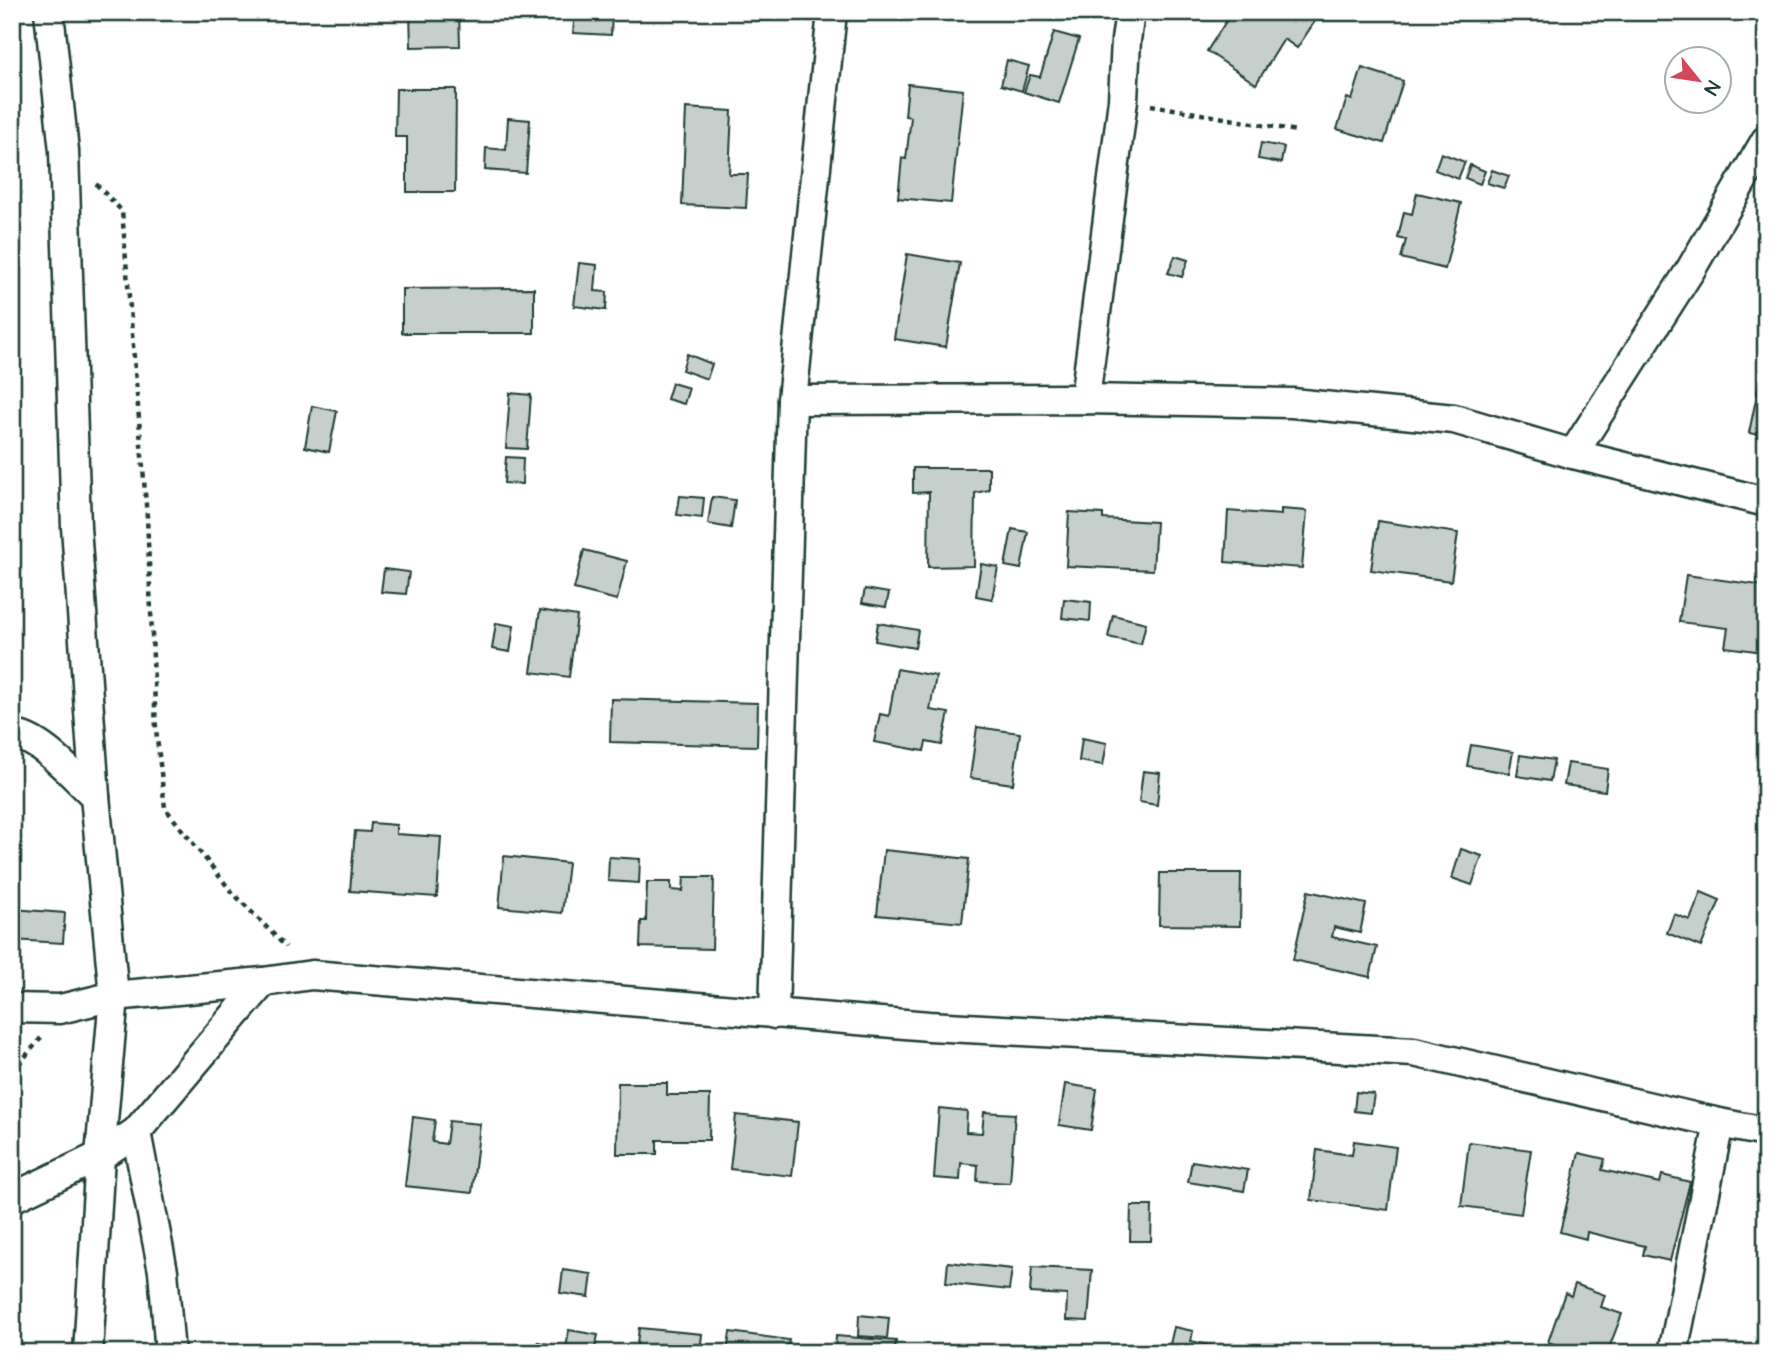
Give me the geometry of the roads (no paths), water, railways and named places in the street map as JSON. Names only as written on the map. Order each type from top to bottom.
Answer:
[{"type":"street","points":[[49,12],[64,151],[76,527],[95,796],[114,996],[100,1156],[88,1353]]},
{"type":"street","points":[[774,1014],[792,400],[832,12]]},
{"type":"street","points":[[1085,398],[1123,100],[1130,12]]},
{"type":"street","points":[[1573,454],[1691,269],[1766,140]]},
{"type":"street","points":[[792,400],[1085,398],[1292,403],[1454,419],[1573,454],[1766,502]]},
{"type":"street","points":[[12,735],[21,735],[50,754],[95,796]]},
{"type":"street","points":[[12,1008],[60,1009],[114,996],[313,975],[929,1026],[1414,1052],[1719,1124],[1766,1132]]},
{"type":"street","points":[[12,1198],[100,1156],[136,1132],[263,982]]},
{"type":"street","points":[[1673,1353],[1719,1124]]},
{"type":"street","points":[[136,1132],[163,1271],[170,1353]]}]
